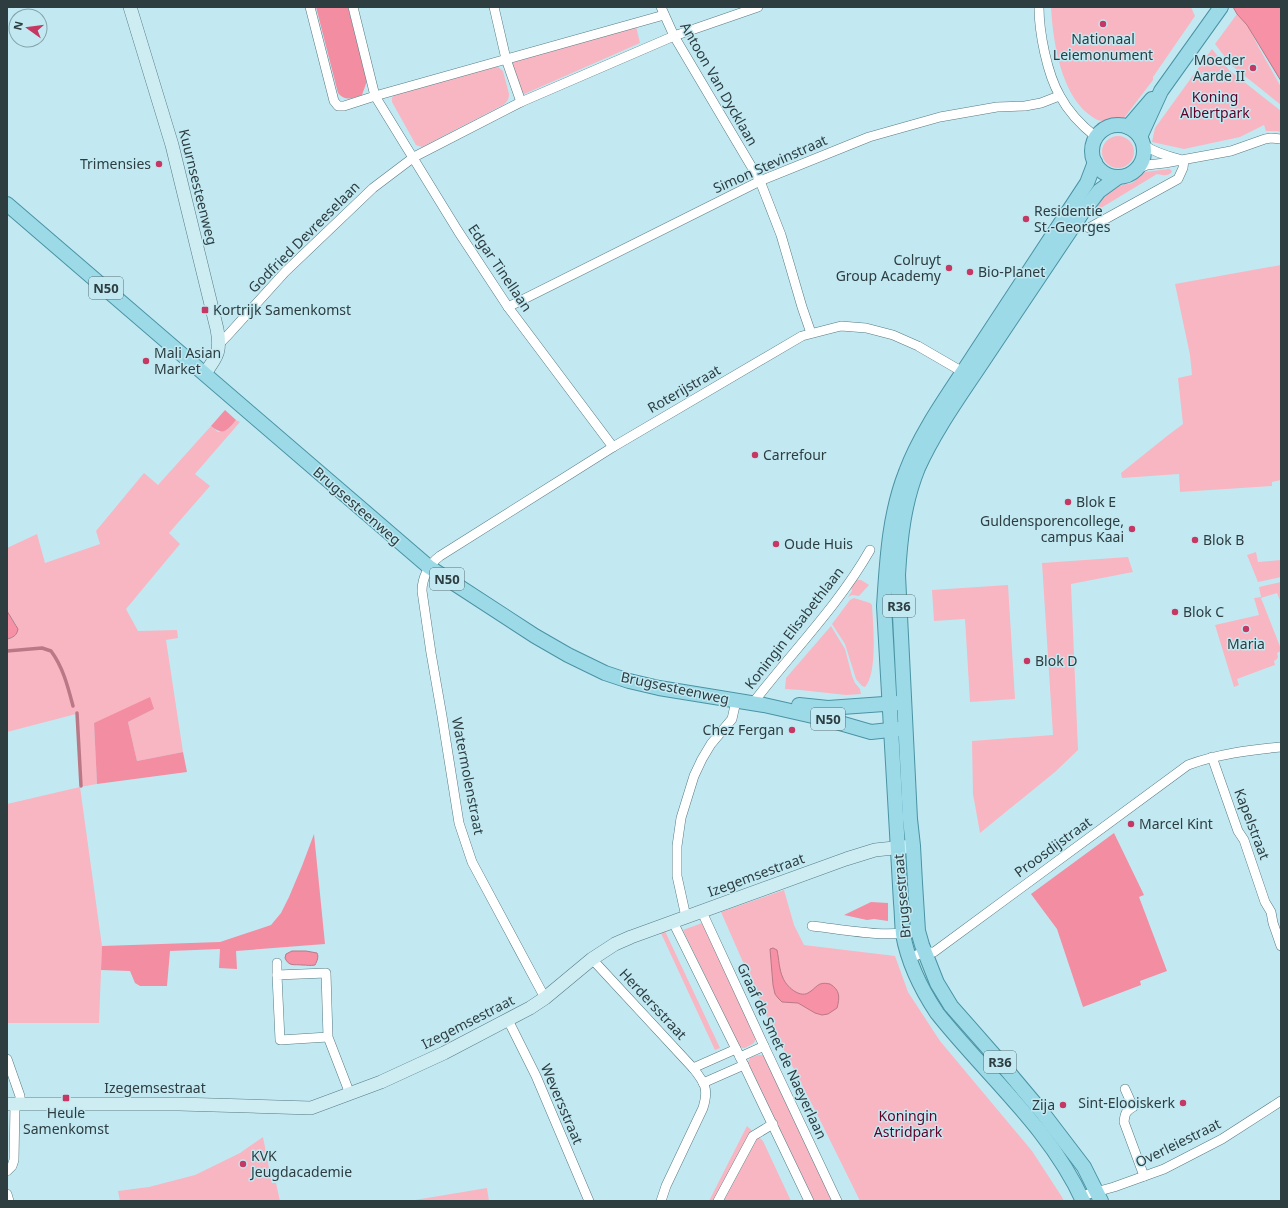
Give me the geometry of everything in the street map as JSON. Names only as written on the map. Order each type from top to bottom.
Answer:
[{"type":"main road","points":[[1142,141],[1162,91],[1221,7]]},
{"type":"main road","points":[[1128,127],[1154,96],[1162,91]]},
{"type":"main road","points":[[1096,137],[1110,126],[1119,125],[1128,127],[1135,131],[1142,141],[1144,157],[1139,168]]},
{"type":"main road","name":"R36","points":[[906,729],[898,582],[899,542],[910,492],[919,468],[968,375],[1087,183],[1094,162],[1092,150],[1096,137]]},
{"type":"main road","points":[[1094,162],[1104,173],[1117,178]]},
{"type":"main road","name":"R36","points":[[891,730],[884,606],[888,544],[893,517],[902,484],[915,452],[928,427],[968,375],[1082,213],[1100,191],[1117,178],[1129,175],[1139,168]]},
{"type":"main road","name":"Brugsesteenweg","points":[[7,204],[429,567],[568,655],[605,673],[629,681],[659,688],[758,704],[826,719],[871,732],[906,729]]},
{"type":"main road","name":"Brugsesteenweg","points":[[758,704],[779,702],[828,708],[904,702]]},
{"type":"main road","name":"Brugsestraat","points":[[906,729],[910,819],[914,846],[914,883],[918,931],[924,952],[937,983],[951,1006],[1042,1112],[1084,1167],[1099,1196]]},
{"type":"main road","name":"Brugsestraat","points":[[891,730],[903,934],[916,975],[937,1013],[1045,1136],[1070,1175],[1082,1199]]},
{"type":"street","name":"Kuurnsesteenweg","points":[[130,7],[180,175],[220,343]]},
{"type":"street","points":[[310,7],[334,101],[338,106],[344,106],[506,59],[662,11]]},
{"type":"street","name":"Edgar Tinellaan","points":[[353,7],[375,96],[414,157],[458,231],[508,307],[613,447]]},
{"type":"street","points":[[494,7],[506,59],[521,102]]},
{"type":"street","name":"Godfried Devreeselaan","points":[[220,343],[285,272],[373,188],[414,157],[521,102],[674,36],[758,7]]},
{"type":"street","points":[[1039,7],[1042,43],[1059,96],[1073,116],[1096,137]]},
{"type":"street","name":"Antoon Van Dycklaan","points":[[662,11],[674,36],[760,181],[781,235],[811,333]]},
{"type":"street","name":"Simon Stevinstraat","points":[[508,307],[760,181],[869,137],[940,117],[997,108],[1025,106],[1041,103],[1059,96]]},
{"type":"street","points":[[1139,168],[1147,165],[1231,151],[1260,140],[1271,138],[1281,139]]},
{"type":"street","points":[[1142,141],[1150,149],[1184,160]]},
{"type":"street","points":[[1089,228],[1178,179],[1183,168],[1184,160]]},
{"type":"street","name":"Roterijstraat","points":[[429,567],[434,560],[440,556],[613,447],[802,336],[841,326],[866,328],[893,335],[918,346],[968,375]]},
{"type":"street","points":[[205,373],[216,358],[220,343]]},
{"type":"street","name":"Koningin Elisabethlaan","points":[[758,704],[770,681],[828,612],[859,569],[870,550]]},
{"type":"street","name":"Watermolenstraat","points":[[429,567],[422,584],[422,591],[459,823],[472,862],[545,998]]},
{"type":"street","name":"Koningin Elisabethlaan","points":[[686,917],[678,876],[677,846],[681,818],[694,776],[711,744],[732,719],[736,701]]},
{"type":"street","name":"Proosdijstraat","points":[[910,958],[924,952],[934,952],[1188,765],[1234,752],[1281,747]]},
{"type":"street","name":"Kapelstraat","points":[[1212,757],[1238,831],[1244,840],[1271,912],[1281,946]]},
{"type":"street","name":"Izegemsestraat","points":[[14,1104],[187,1104],[311,1108],[381,1082],[444,1053],[508,1020],[545,998],[592,959],[615,944],[631,937],[846,859],[875,850],[914,846]]},
{"type":"street","name":"Graaf de Smet de Naeyerlaan","points":[[702,912],[837,1201]]},
{"type":"street","points":[[673,922],[809,1201]]},
{"type":"street","points":[[812,926],[888,934],[903,934],[918,931]]},
{"type":"street","name":"Herdersstraat","points":[[592,959],[693,1068],[700,1077],[706,1090],[706,1098],[703,1108],[666,1186],[661,1201]]},
{"type":"street","points":[[277,964],[280,1040],[328,1037]]},
{"type":"street","points":[[278,975],[326,968],[328,1037],[350,1094]]},
{"type":"street","name":"Weversstraat","points":[[508,1020],[536,1076],[589,1201]]},
{"type":"street","points":[[703,1083],[740,1057],[764,1046]]},
{"type":"street","points":[[693,1068],[740,1057]]},
{"type":"street","points":[[7,1059],[20,1096],[14,1104],[14,1160],[12,1166],[7,1171]]},
{"type":"street","points":[[1125,1089],[1134,1107],[1125,1114],[1124,1122],[1144,1176]]},
{"type":"street","name":"Overleiestraat","points":[[1082,1199],[1099,1196],[1144,1176],[1164,1169],[1222,1139],[1281,1101]]},
{"type":"street","points":[[718,1201],[753,1136],[757,1132],[772,1124]]},
{"type":"street","points":[[7,1194],[9,1201]]},
{"type":"green space","name":"Koning Albertpark","points":[[1051,7],[1191,7],[1195,16],[1153,77],[1153,80],[1124,118],[1101,121],[1094,118],[1083,109],[1066,83],[1057,52]]},
{"type":"green space","points":[[1237,14],[1247,24],[1281,87],[1281,105],[1231,65],[1215,44]]},
{"type":"green space","points":[[636,26],[640,43],[522,95],[511,61]]},
{"type":"green space","name":"Koning Albertpark","points":[[1212,49],[1229,70],[1281,111],[1281,132],[1266,131],[1264,125],[1240,137],[1184,149],[1152,142],[1155,128]]},
{"type":"green space","points":[[497,66],[503,71],[509,94],[506,103],[422,147],[416,145],[392,102],[394,94]]},
{"type":"green space","points":[[1115,136],[1121,136],[1131,143],[1134,152],[1133,158],[1127,165],[1121,168],[1115,168],[1105,161],[1102,155],[1102,149],[1109,139]]},
{"type":"green space","points":[[1169,169],[1172,172],[1168,175],[1157,174],[1096,211],[1095,210],[1113,187],[1132,183],[1145,172]]},
{"type":"green space","points":[[1281,265],[1281,480],[1272,482],[1272,486],[1180,492],[1179,474],[1122,478],[1121,473],[1183,424],[1178,378],[1192,375],[1190,355],[1175,284]]},
{"type":"green space","points":[[236,420],[240,422],[195,474],[210,486],[169,533],[180,544],[126,609],[138,631],[177,630],[178,638],[166,640],[183,752],[137,761],[128,722],[154,709],[94,723],[97,784],[80,787],[76,714],[7,732],[7,639],[13,638],[17,626],[7,611],[7,548],[37,534],[45,563],[100,544],[96,531],[144,473],[158,485],[211,426],[218,432],[228,429]]},
{"type":"green space","points":[[1256,552],[1258,562],[1281,560],[1281,577],[1258,582],[1247,555]]},
{"type":"green space","points":[[1128,557],[1133,572],[1071,584],[1078,750],[1055,772],[980,833],[973,794],[972,741],[1053,735],[1042,563]]},
{"type":"green space","points":[[857,580],[861,580],[869,585],[859,596],[852,595],[848,597],[852,591],[851,585]]},
{"type":"green space","points":[[1281,582],[1281,603],[1277,593],[1261,598],[1281,649],[1281,651],[1277,653],[1277,659],[1274,661],[1275,665],[1237,679],[1239,685],[1234,687],[1215,625],[1259,615],[1254,598],[1261,597],[1259,587]]},
{"type":"green space","points":[[1008,585],[1015,699],[970,702],[965,619],[934,621],[932,590]]},
{"type":"green space","points":[[854,598],[872,605],[874,636],[873,660],[872,671],[865,687],[862,686],[856,679],[845,644],[832,624],[850,600]]},
{"type":"green space","points":[[831,626],[845,649],[852,676],[860,689],[861,694],[846,695],[785,689],[786,678]]},
{"type":"green space","points":[[80,787],[102,946],[99,1023],[7,1023],[7,804]]},
{"type":"green space","name":"Koningin Astridpark","points":[[784,890],[794,925],[804,945],[895,956],[908,992],[940,1041],[1032,1151],[1064,1201],[860,1201],[768,1019],[721,912]]},
{"type":"green space","points":[[702,923],[756,1037],[754,1043],[745,1048],[738,1045],[683,930]]},
{"type":"green space","points":[[664,929],[720,1048],[715,1050],[660,931]]},
{"type":"green space","points":[[763,1055],[766,1057],[834,1201],[812,1201],[747,1064],[750,1058]]},
{"type":"green space","points":[[747,1126],[763,1141],[791,1201],[709,1201]]},
{"type":"green space","name":"KVK Jeugdacademie","points":[[263,1137],[272,1183],[276,1183],[280,1201],[120,1201],[118,1191],[149,1187],[195,1175],[240,1153]]},
{"type":"green space","points":[[487,1188],[489,1201],[409,1201]]},
{"type":"shaded area","points":[[316,7],[348,7],[367,81],[362,95],[352,98],[343,98],[338,93]]},
{"type":"shaded area","points":[[1233,7],[1281,7],[1281,81],[1247,25]]},
{"type":"shaded area","points":[[225,410],[236,420],[225,431],[219,431],[211,426]]},
{"type":"shaded area","points":[[7,611],[18,629],[14,636],[7,639]]},
{"type":"shaded area","points":[[150,697],[154,709],[128,722],[137,761],[183,752],[187,772],[97,784],[94,723]]},
{"type":"shaded area","points":[[1114,833],[1144,895],[1139,897],[1167,971],[1140,981],[1141,985],[1083,1007],[1057,929],[1031,894]]},
{"type":"shaded area","points":[[314,834],[325,944],[236,951],[237,969],[219,968],[220,949],[170,951],[167,986],[140,986],[135,983],[130,971],[101,970],[102,946],[220,942],[271,925],[281,913],[289,897]]},
{"type":"shaded area","points":[[871,902],[888,903],[888,921],[874,919],[867,920],[844,915]]},
{"type":"shaded area","points":[[773,948],[777,950],[782,975],[790,988],[797,993],[804,994],[808,993],[822,983],[830,984],[836,989],[838,994],[839,1000],[837,1008],[828,1014],[822,1015],[815,1013],[798,1003],[782,1002],[775,994],[773,985],[770,949]]},
{"type":"shaded area","points":[[292,951],[317,953],[318,958],[315,965],[294,965],[288,963],[285,958],[286,954]]},
{"type":"waterway","points":[[7,651],[42,648],[51,651],[62,670],[73,706]]},
{"type":"waterway","points":[[77,713],[81,786]]},
{"type":"place","name":"Nationaal Leiemonument","points":[[1103,24]]},
{"type":"place","name":"Moeder Aarde II","points":[[1253,68]]},
{"type":"place","name":"Trimensies","points":[[159,164]]},
{"type":"place","name":"Residentie St.-Georges","points":[[1026,219]]},
{"type":"place","name":"Colruyt Group Academy","points":[[949,268]]},
{"type":"place","name":"Bio-Planet","points":[[970,272]]},
{"type":"place","name":"Kortrijk Samenkomst","points":[[205,310]]},
{"type":"place","name":"Mali Asian Market","points":[[146,361]]},
{"type":"place","name":"Carrefour","points":[[755,455]]},
{"type":"place","name":"Blok E","points":[[1068,502]]},
{"type":"place","name":"Guldensporencollege, campus Kaai","points":[[1132,529]]},
{"type":"place","name":"Blok B","points":[[1195,540]]},
{"type":"place","name":"Oude Huis","points":[[776,544]]},
{"type":"place","name":"Blok C","points":[[1175,612]]},
{"type":"place","name":"Maria","points":[[1246,629]]},
{"type":"place","name":"Blok D","points":[[1027,661]]},
{"type":"place","name":"Chez Fergan","points":[[792,730]]},
{"type":"place","name":"Marcel Kint","points":[[1131,824]]},
{"type":"place","name":"Heule Samenkomst","points":[[66,1098]]},
{"type":"place","name":"Sint-Elooiskerk","points":[[1183,1103]]},
{"type":"place","name":"Zija","points":[[1063,1105]]},
{"type":"place","name":"KVK Jeugdacademie","points":[[243,1164]]}]
